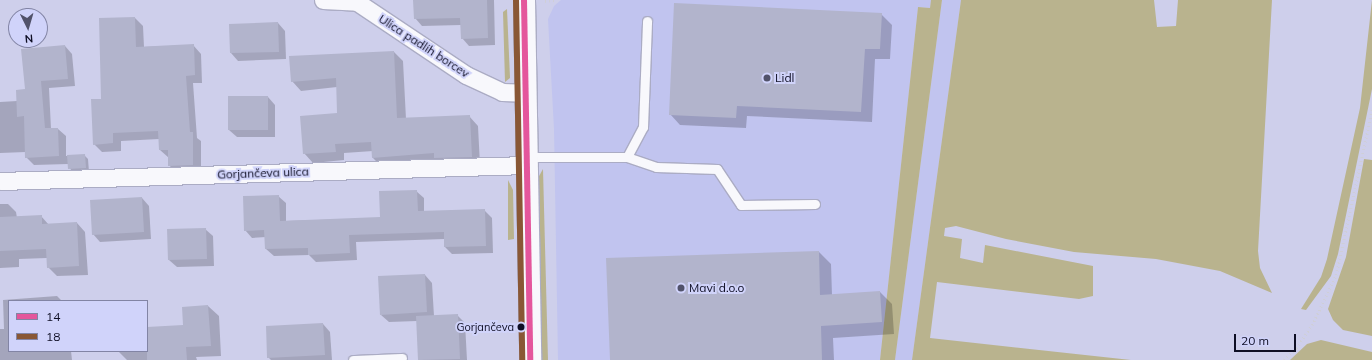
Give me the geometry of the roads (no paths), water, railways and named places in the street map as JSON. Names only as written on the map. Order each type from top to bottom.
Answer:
[{"type":"street","name":"Ulica padlih borcev","points":[[323,0],[358,1],[466,75],[502,92],[525,93]]},
{"type":"street","points":[[524,0],[530,360]]},
{"type":"street","name":"Gorjančeva ulica","points":[[0,181],[526,161]]},
{"type":"lane","points":[[627,157],[643,127],[648,21]]},
{"type":"lane","points":[[526,161],[627,157],[656,166],[717,169],[741,205],[815,204]]},
{"type":"lane","points":[[353,360],[402,358]]},
{"type":"place","name":"Lidl","points":[[767,78]]},
{"type":"place","name":"Mavi d.o.o","points":[[681,288]]},
{"type":"place","name":"Gorjančeva","points":[[521,327]]}]
